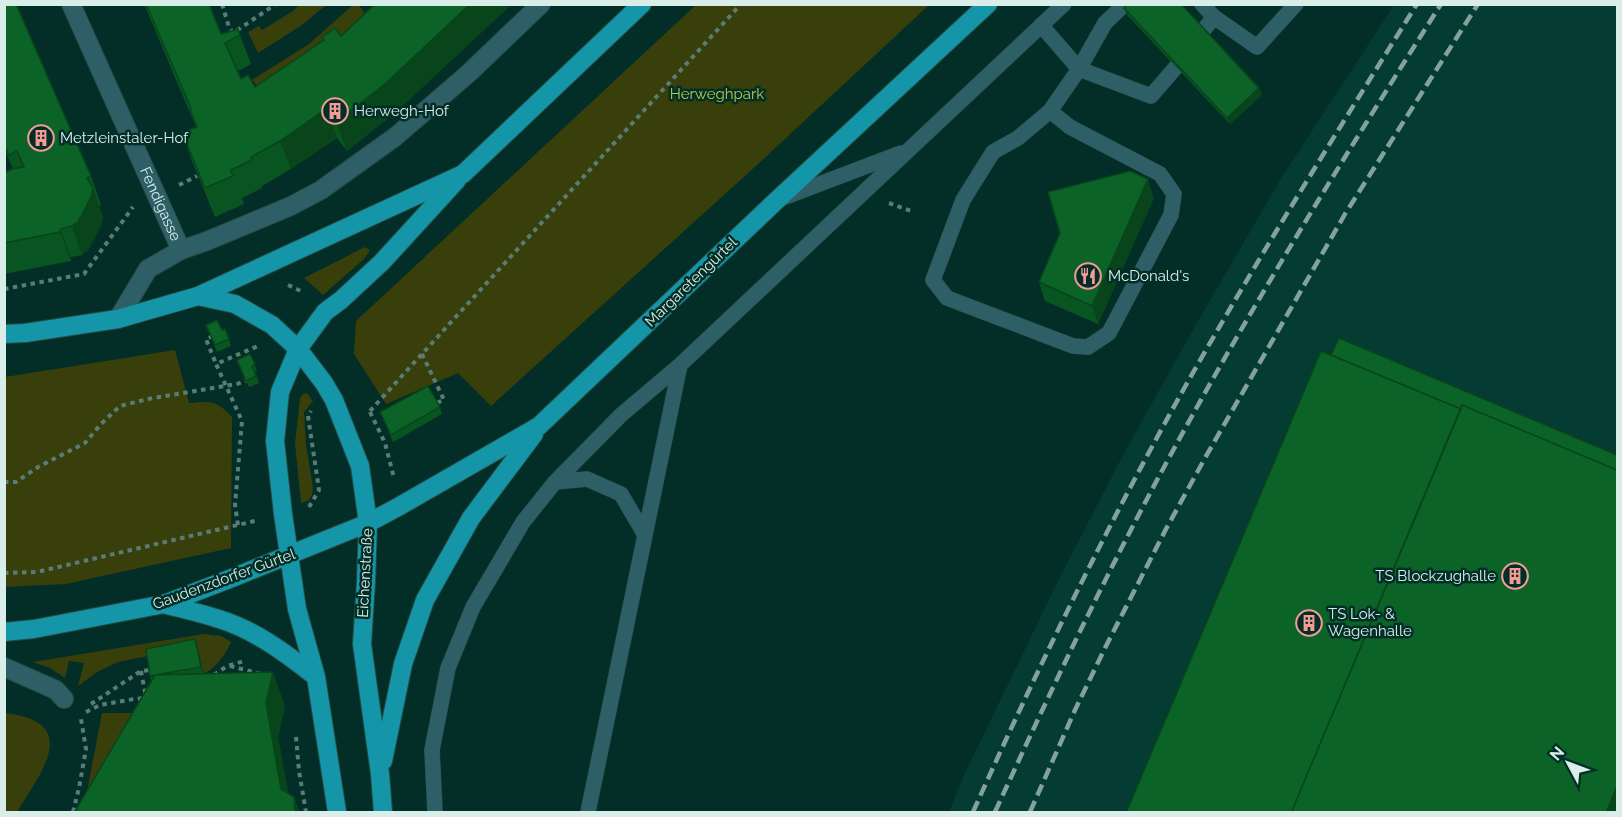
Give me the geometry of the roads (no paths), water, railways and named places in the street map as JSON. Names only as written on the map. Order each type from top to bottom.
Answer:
[{"type":"main road","points":[[337,813],[316,677],[297,609],[289,556],[275,441],[280,392],[298,349],[325,312],[382,262],[463,174],[642,4]]},
{"type":"main road","name":"Margaretengürtel","points":[[368,523],[539,426],[988,4]]},
{"type":"main road","points":[[4,334],[26,333],[118,319],[198,296],[463,174]]},
{"type":"main road","name":"Eichenstraße","points":[[198,296],[235,304],[272,325],[298,349],[334,400],[360,466],[368,523],[362,644],[380,774],[383,813]]},
{"type":"main road","points":[[380,774],[403,664],[425,600],[471,518],[539,426]]},
{"type":"main road","name":"Gaudenzdorfer Gürtel","points":[[4,632],[34,629],[164,604],[368,523]]},
{"type":"main road","points":[[164,604],[221,619],[245,630],[284,652],[316,677]]},
{"type":"street","name":"Fendigasse","points":[[71,4],[181,250],[148,268],[118,319]]},
{"type":"street","points":[[181,250],[291,206],[321,190],[395,137],[470,72],[541,4]]},
{"type":"street","points":[[4,667],[56,690],[64,699]]},
{"type":"lane","points":[[435,813],[432,750],[448,668],[473,607],[523,522],[555,482],[621,416],[680,365],[1064,4]]},
{"type":"lane","points":[[1050,111],[1070,127],[1160,174],[1174,194],[1171,215],[1109,333],[1088,347],[1073,346],[947,298],[933,280],[963,200],[993,152],[1018,138],[1050,111],[1105,23],[1125,4]]},
{"type":"lane","points":[[1202,4],[1214,17],[1257,47],[1296,4]]},
{"type":"lane","points":[[1202,32],[1214,17]]},
{"type":"lane","points":[[1041,25],[1078,69],[1151,96],[1176,68]]},
{"type":"lane","points":[[777,200],[909,150]]},
{"type":"lane","points":[[588,813],[680,365]]},
{"type":"lane","points":[[555,482],[587,479],[621,494],[645,535]]},
{"type":"railway","points":[[973,812],[1075,596],[1157,437],[1270,241],[1417,4]]},
{"type":"railway","points":[[995,812],[1117,556],[1207,388],[1283,259],[1441,4]]},
{"type":"railway","points":[[1030,812],[1105,648],[1205,458],[1345,214],[1478,4]]},
{"type":"place","name":"Herwegh-Hof","points":[[335,111]]},
{"type":"place","name":"Metzleinstaler-Hof","points":[[41,138]]},
{"type":"place","name":"McDonald's","points":[[1088,276]]},
{"type":"place","name":"TS Blockzughalle","points":[[1515,576]]},
{"type":"place","name":"TS Lok- & Wagenhalle","points":[[1309,623]]},
{"type":"park label","name":"Herweghpark","points":[[717,94]]}]
